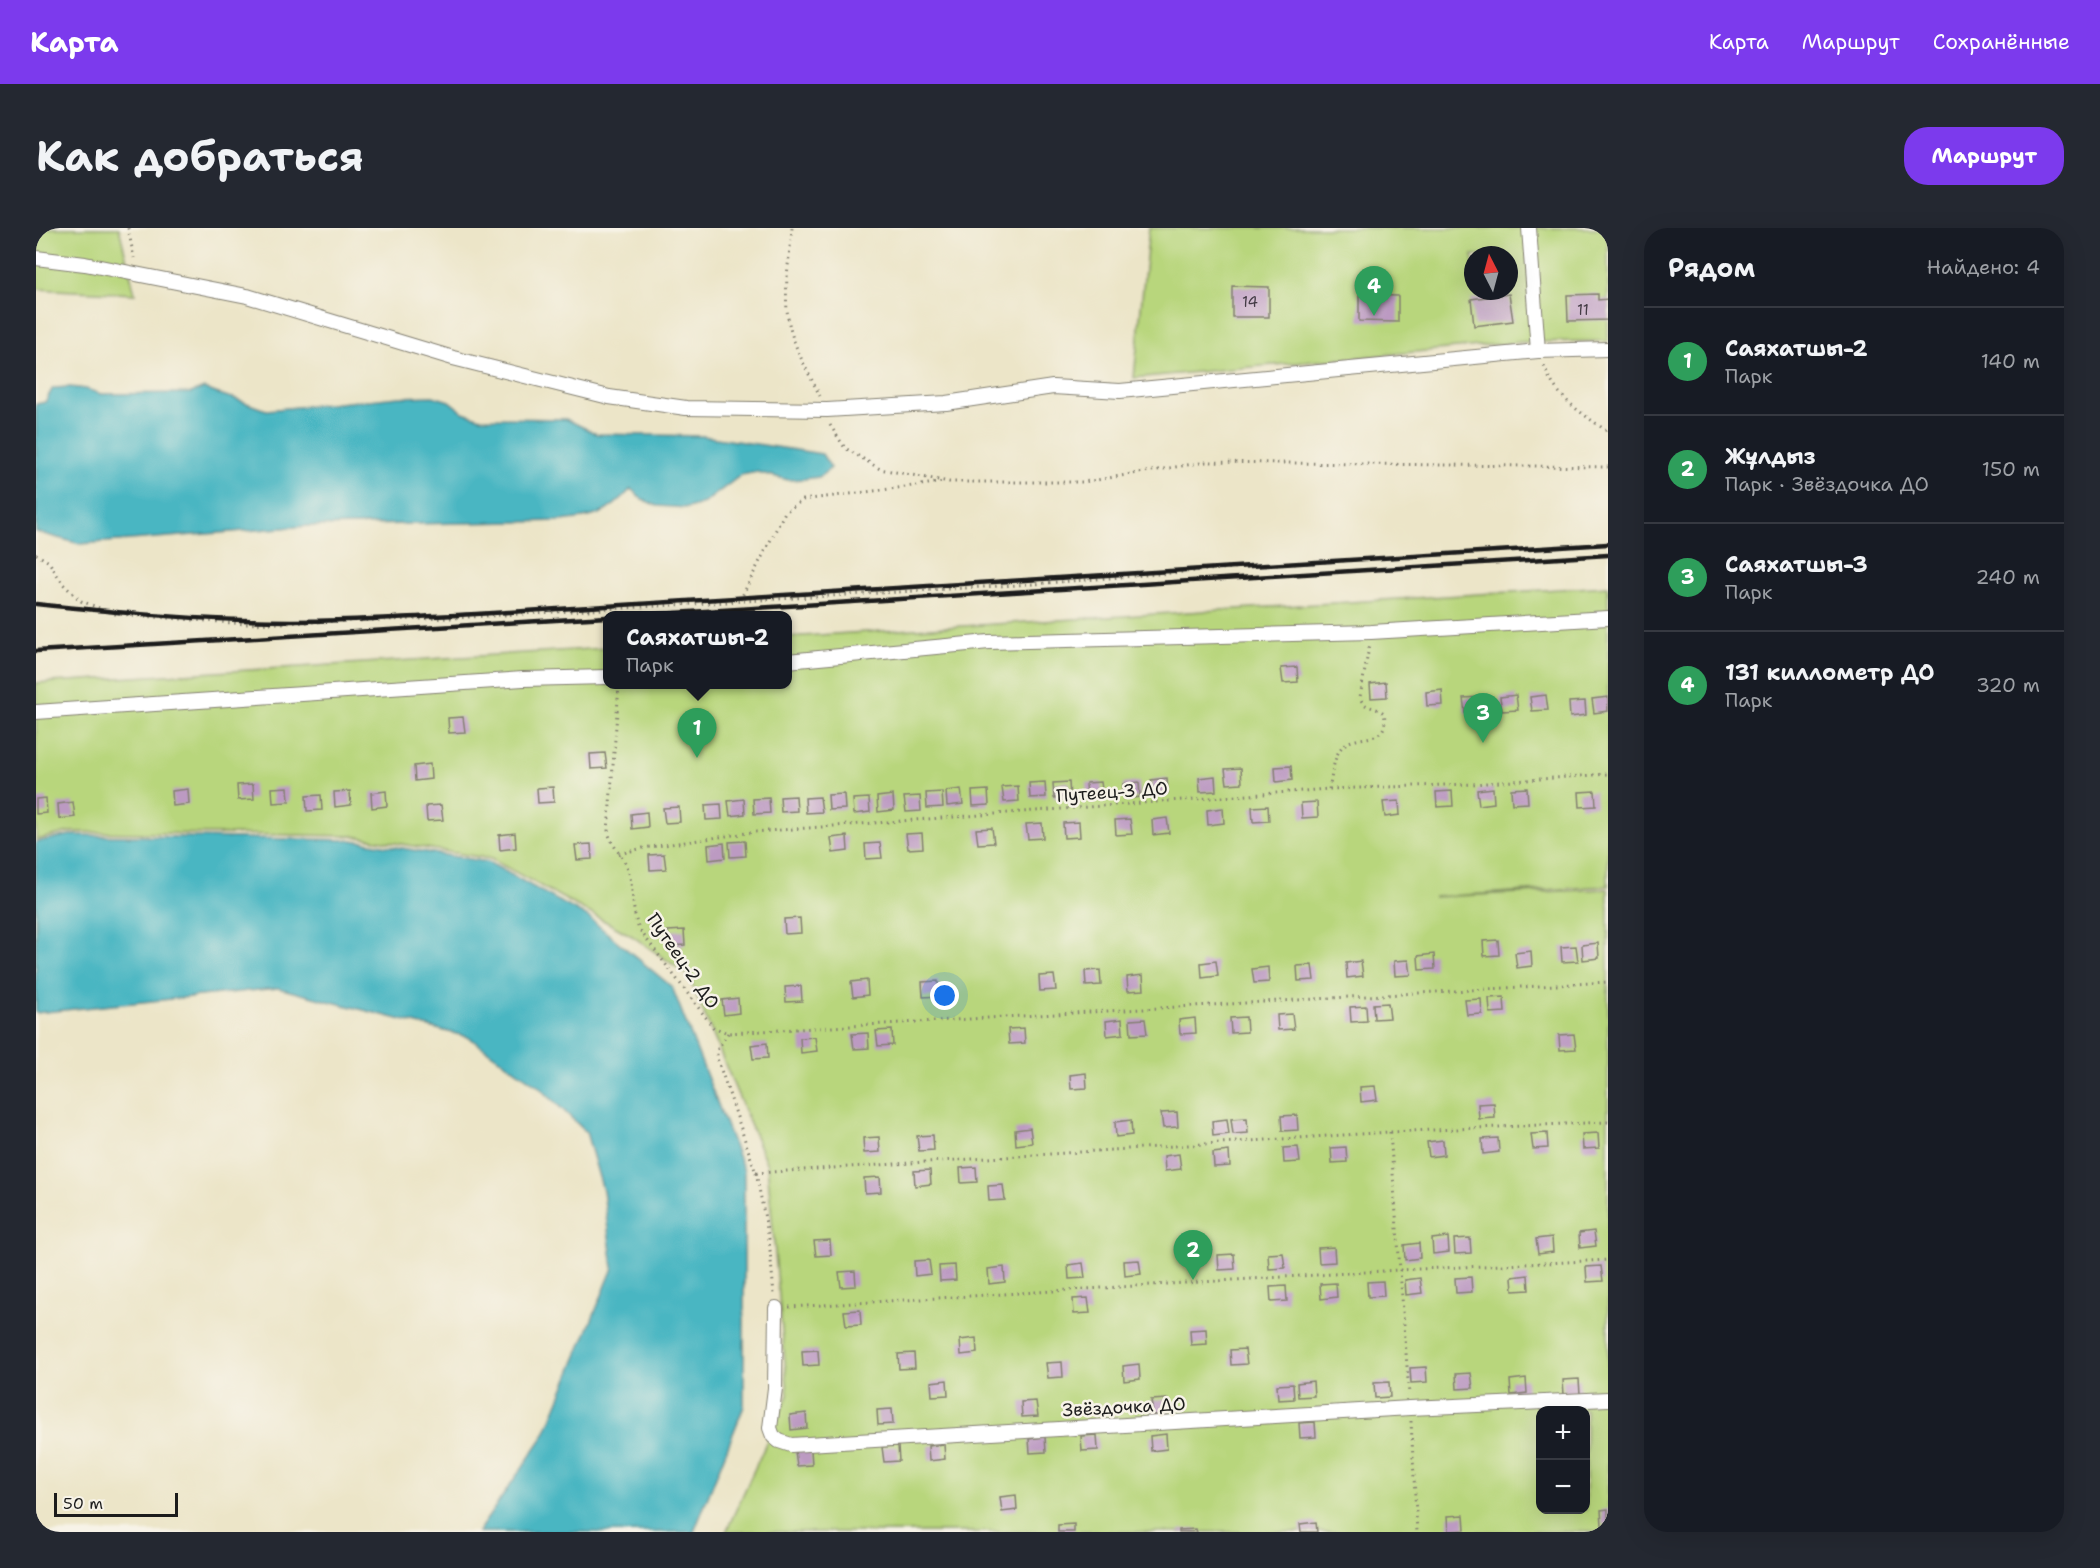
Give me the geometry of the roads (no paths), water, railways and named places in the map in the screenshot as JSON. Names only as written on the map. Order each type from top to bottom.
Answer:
[{"type":"street","points":[[1529,228],[1538,351]]},
{"type":"street","points":[[36,258],[138,274],[247,296],[453,358],[609,398],[686,408],[827,410],[946,403],[1053,387],[1120,391],[1538,351],[1608,349]]},
{"type":"street","points":[[792,661],[989,642],[1371,632],[1608,618]]},
{"type":"street","points":[[36,712],[523,679],[603,677]]},
{"type":"street","name":"Звёздочка ДО","points":[[776,1308],[775,1388],[770,1428],[773,1436],[779,1441],[792,1445],[1410,1408],[1608,1399]]},
{"type":"water","points":[[70,387],[101,394],[191,393],[204,388],[267,410],[399,397],[433,396],[449,401],[463,412],[481,418],[566,419],[597,434],[703,436],[822,454],[831,468],[819,477],[804,479],[788,480],[757,472],[741,475],[704,503],[688,508],[657,506],[642,499],[631,489],[600,514],[561,521],[308,526],[80,544],[36,532],[36,404],[45,402],[53,388]]},
{"type":"water","points":[[70,835],[352,840],[488,862],[588,917],[672,987],[744,1171],[744,1406],[694,1532],[478,1532],[545,1434],[613,1268],[603,1191],[586,1132],[538,1086],[468,1037],[278,988],[36,1013],[36,842]]},
{"type":"railway","points":[[36,604],[216,619],[359,620],[1608,544]]},
{"type":"railway","points":[[706,611],[1608,555]]},
{"type":"railway","points":[[36,651],[603,617]]},
{"type":"place","name":"131 киллометр ДО","points":[[1374,316]]},
{"type":"place","name":"Саяхатшы-3","points":[[1483,743]]},
{"type":"place","name":"Саяхатшы-2","points":[[697,758]]},
{"type":"place","name":"Жұлдыз","points":[[1193,1280]]}]
